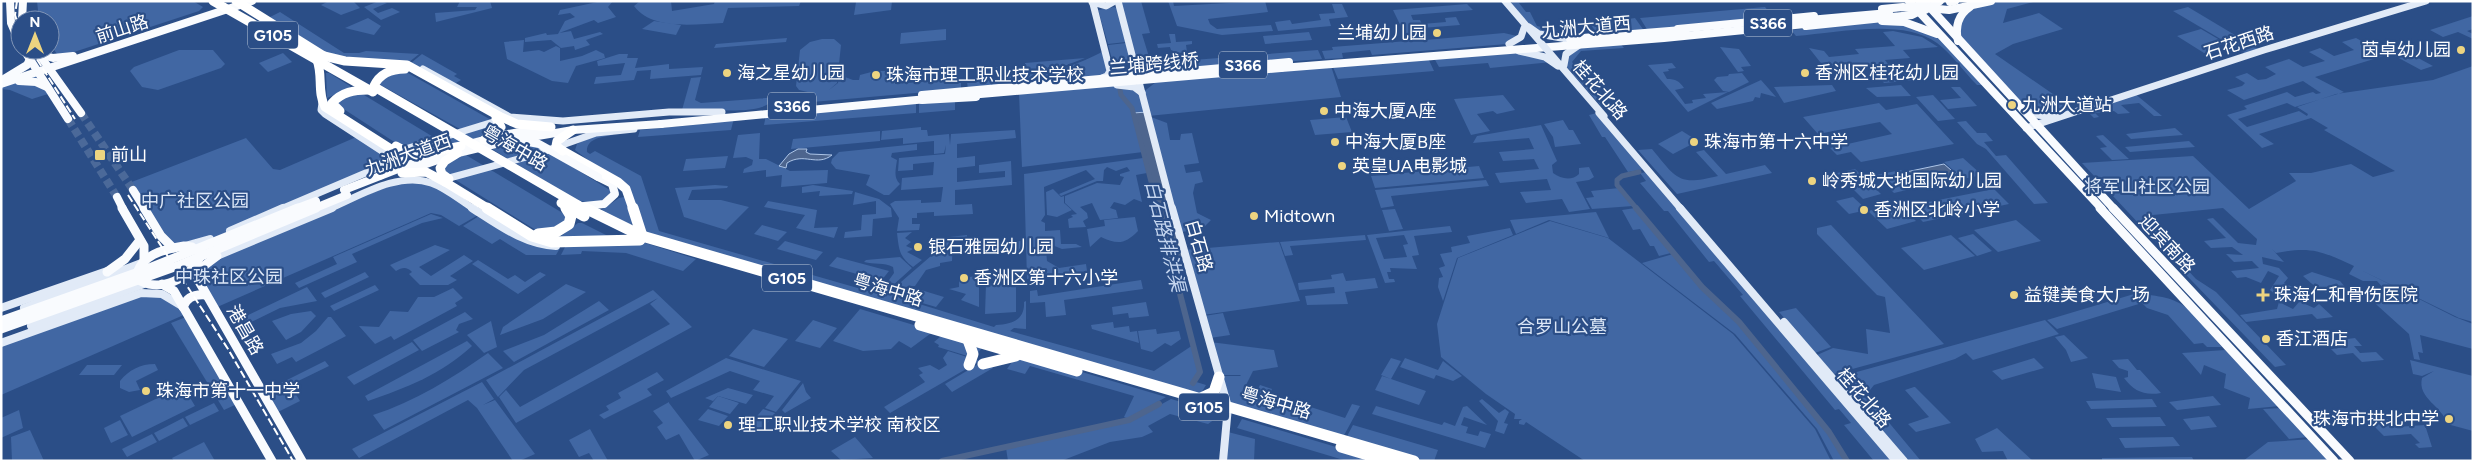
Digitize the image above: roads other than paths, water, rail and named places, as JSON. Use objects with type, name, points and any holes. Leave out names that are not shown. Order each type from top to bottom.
[{"type":"highway","name":"G105","points":[[213,1],[321,58],[374,89]]},
{"type":"highway","name":"G105","points":[[238,2],[321,58]]},
{"type":"highway","points":[[381,175],[399,159],[399,154],[325,107],[322,103],[321,58],[407,65],[497,117],[501,127],[484,140]]},
{"type":"highway","points":[[459,150],[415,154],[392,150],[332,106],[332,103],[342,94],[353,90],[374,89],[379,78],[387,72],[405,68],[497,117],[517,124],[551,127]]},
{"type":"highway","name":"粤海中路","points":[[374,89],[561,203],[623,235],[641,238],[1199,399],[1227,410],[1388,461]]},
{"type":"highway","name":"粤海中路","points":[[374,89],[578,205],[641,238],[1020,356],[1414,461]]},
{"type":"highway","points":[[459,150],[445,161],[440,168],[442,174],[448,181],[532,236],[552,242],[612,242],[641,238],[626,189],[567,149],[556,146],[557,141],[573,130]]},
{"type":"highway","points":[[402,172],[426,172],[448,181],[537,234],[556,232],[569,224],[571,220],[570,212],[561,203]]},
{"type":"highway","points":[[968,340],[973,354],[969,365]]},
{"type":"highway","points":[[983,364],[1020,356]]},
{"type":"highway","points":[[1199,399],[1209,397],[1214,392],[1220,377]]},
{"type":"main road","points":[[10,1],[10,15]]},
{"type":"main road","name":"前山路","points":[[1,84],[227,8],[238,2],[252,1]]},
{"type":"main road","points":[[1091,2],[1106,6],[1117,1],[1134,62],[1139,68],[1152,73]]},
{"type":"main road","points":[[1504,1],[1530,34],[1534,34],[1532,30]]},
{"type":"main road","points":[[1504,1],[1532,30],[1567,39]]},
{"type":"main road","points":[[1504,1],[1611,123]]},
{"type":"main road","points":[[1879,21],[1887,13],[1893,1]]},
{"type":"main road","points":[[1910,1],[1923,8],[1944,39],[2031,126],[2334,461]]},
{"type":"main road","points":[[1887,13],[1911,17],[1923,8],[1940,1]]},
{"type":"main road","points":[[1648,32],[1887,13],[1904,8],[1946,11],[1952,4],[1973,4],[1991,1]]},
{"type":"main road","name":"石花西路","points":[[2031,126],[2264,50],[2426,1]]},
{"type":"main road","points":[[1091,2],[1110,65],[1110,73],[1099,81]]},
{"type":"main road","points":[[1958,41],[1956,28],[1959,19],[1964,10],[1973,4]]},
{"type":"main road","points":[[1664,38],[1912,15],[1923,8]]},
{"type":"main road","name":"迎宾南路","points":[[1923,8],[1958,41],[2020,108],[2031,126],[2045,135],[2350,461]]},
{"type":"main road","name":"九洲大道西","points":[[1510,47],[1567,39],[1887,13]]},
{"type":"main road","name":"九洲大道西","points":[[1281,66],[1510,47],[1664,38],[1887,13]]},
{"type":"main road","points":[[1664,38],[1879,21],[1908,24],[1944,39]]},
{"type":"main road","points":[[1510,47],[1521,37],[1524,28]]},
{"type":"main road","points":[[1564,65],[1566,54],[1580,44]]},
{"type":"main road","points":[[1510,47],[1553,60]]},
{"type":"main road","points":[[1955,50],[1965,49]]},
{"type":"main road","points":[[60,58],[79,57]]},
{"type":"main road","points":[[58,81],[63,70],[79,57]]},
{"type":"main road","name":"桂花北路","points":[[1896,461],[1611,123],[1564,65],[1556,57],[1552,58],[1611,123],[1904,461]]},
{"type":"main road","points":[[1,80],[27,65],[29,60]]},
{"type":"main road","points":[[31,60],[68,119]]},
{"type":"main road","points":[[43,60],[81,113]]},
{"type":"main road","points":[[1110,65],[1115,71],[1126,73],[1132,70],[1134,62]]},
{"type":"main road","name":"白石路","points":[[1134,62],[1132,81],[1220,377],[1227,410],[1223,461]]},
{"type":"main road","points":[[395,63],[409,64],[422,69],[510,117],[539,121],[699,110],[721,115]]},
{"type":"main road","name":"S366","points":[[922,98],[1099,81],[1132,81],[1325,63]]},
{"type":"main road","points":[[1110,65],[1132,81]]},
{"type":"main road","name":"兰埔跨线桥","points":[[969,93],[1281,66]]},
{"type":"main road","name":"前山路","points":[[1,80],[38,71]]},
{"type":"main road","name":"S366","points":[[1132,81],[1152,73],[1161,78]]},
{"type":"main road","points":[[1,84],[31,81],[48,88]]},
{"type":"main road","name":"九洲大道西","points":[[1,321],[147,270],[381,175],[459,150],[573,130],[969,93]]},
{"type":"main road","points":[[2020,108],[2039,115],[2061,116]]},
{"type":"main road","points":[[1,337],[144,284],[162,284],[181,278],[197,266],[217,256],[390,184],[407,180],[431,183],[567,149],[579,140],[605,132],[693,124],[721,115]]},
{"type":"main road","points":[[2045,135],[2048,125],[2061,116]]},
{"type":"main road","points":[[1,316],[144,262],[152,256],[173,248],[211,239],[375,169],[383,165],[392,150],[510,117]]},
{"type":"main road","points":[[562,120],[577,133],[588,136]]},
{"type":"main road","name":"九洲大道西","points":[[1,329],[180,265],[402,172],[484,140],[551,127],[662,121]]},
{"type":"main road","points":[[508,141],[539,144],[598,176],[615,188],[612,198],[598,206],[578,205]]},
{"type":"main road","points":[[431,183],[522,239],[540,246],[612,242]]},
{"type":"main road","points":[[133,190],[161,236],[173,248]]},
{"type":"main road","points":[[117,197],[145,253],[144,262],[136,273],[139,282],[144,284]]},
{"type":"main road","points":[[107,272],[125,259],[140,240]]},
{"type":"main road","points":[[184,246],[192,247],[201,254],[196,278]]},
{"type":"main road","points":[[196,278],[201,269],[217,256]]},
{"type":"main road","points":[[1,308],[107,272],[144,262]]},
{"type":"main road","name":"港昌路","points":[[196,278],[302,461]]},
{"type":"main road","points":[[162,284],[174,291],[272,461]]},
{"type":"main road","points":[[1,343],[141,293],[162,294],[183,307]]},
{"type":"main road","points":[[183,307],[185,301],[190,297],[206,295]]},
{"type":"waterway","name":"白石路排洪渠","points":[[1120,90],[1121,95],[1132,108],[1158,209]]},
{"type":"waterway","points":[[1637,209],[1617,185],[1617,180],[1622,176],[1639,172]]},
{"type":"waterway","name":"白石路排洪渠","points":[[1158,208],[1200,372],[1193,383]]},
{"type":"waterway","points":[[1636,208],[1702,287],[1739,322],[1829,432],[1847,461]]},
{"type":"waterway","name":"白石路排洪渠","points":[[942,461],[1129,420],[1159,404]]},
{"type":"tunnel","points":[[1889,13],[1913,9]]},
{"type":"tunnel","points":[[81,113],[133,190]]},
{"type":"tunnel","points":[[68,119],[117,197]]},
{"type":"railway","points":[[16,10],[17,1]]},
{"type":"railway","points":[[37,60],[75,119]]},
{"type":"railway","points":[[128,195],[228,349],[293,461]]},
{"type":"place","name":"兰埔幼儿园","points":[[1437,33]]},
{"type":"place","name":"茵卓幼儿园","points":[[2461,50]]},
{"type":"place","name":"海之星幼儿园","points":[[727,73]]},
{"type":"place","name":"香洲区桂花幼儿园","points":[[1805,73]]},
{"type":"place","name":"珠海市理工职业技术学校","points":[[876,75]]},
{"type":"place","name":"九洲大道站","points":[[2012,105]]},
{"type":"place","name":"中海大厦A座","points":[[1324,111]]},
{"type":"place","name":"中海大厦B座","points":[[1335,142]]},
{"type":"place","name":"珠海市第十六中学","points":[[1694,142]]},
{"type":"place","name":"前山","points":[[100,155]]},
{"type":"place","name":"英皇UA电影城","points":[[1342,166]]},
{"type":"place","name":"岭秀城大地国际幼儿园","points":[[1812,181]]},
{"type":"place","name":"香洲区北岭小学","points":[[1864,210]]},
{"type":"place","name":"Midtown","points":[[1254,216]]},
{"type":"place","name":"银石雅园幼儿园","points":[[918,247]]},
{"type":"place","name":"香洲区第十六小学","points":[[964,278]]},
{"type":"place","name":"益键美食大广场","points":[[2014,295]]},
{"type":"place","name":"珠海仁和骨伤医院","points":[[2263,295]]},
{"type":"place","name":"香江酒店","points":[[2266,339]]},
{"type":"place","name":"珠海市第十一中学","points":[[146,391]]},
{"type":"place","name":"珠海市拱北中学","points":[[2449,419]]},
{"type":"place","name":"理工职业技术学校 南校区","points":[[728,425]]},
{"type":"park label","name":"将军山社区公园","points":[[2147,187]]},
{"type":"park label","name":"中广社区公园","points":[[195,201]]},
{"type":"park label","name":"中珠社区公园","points":[[229,277]]},
{"type":"park label","name":"合罗山公墓","points":[[1562,327]]}]
